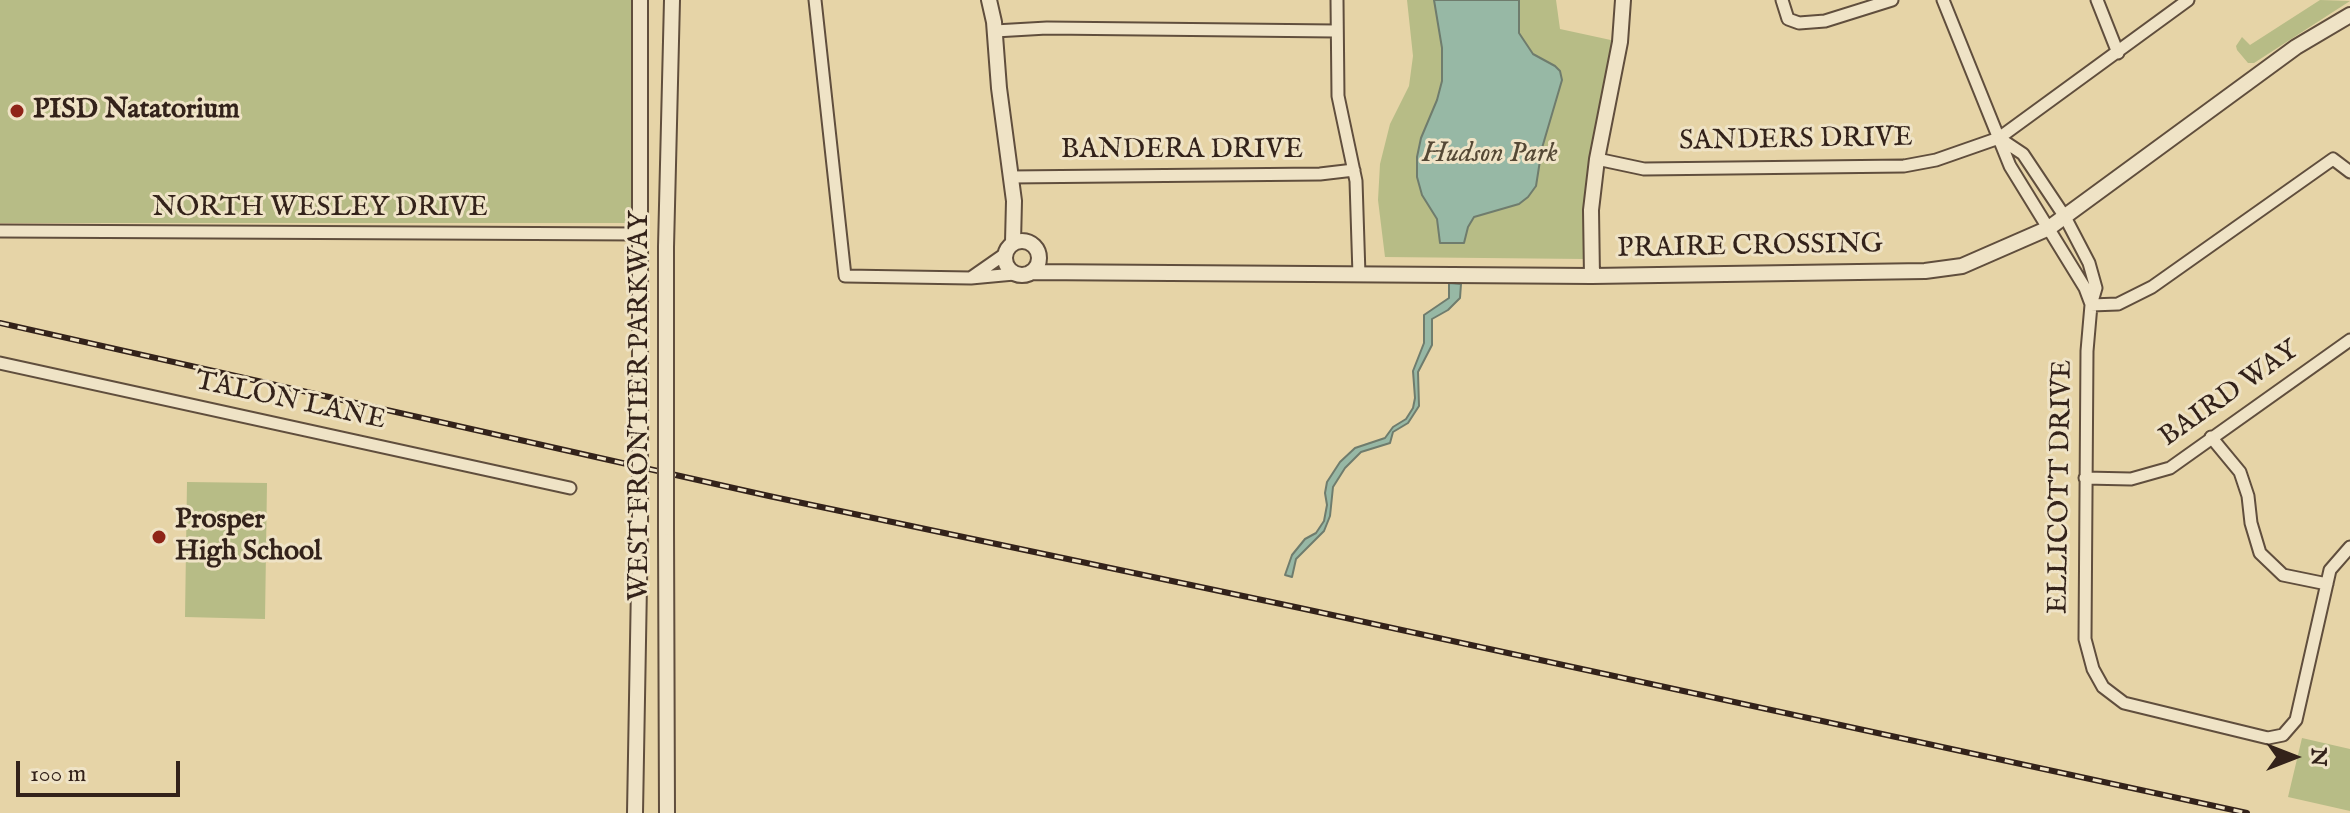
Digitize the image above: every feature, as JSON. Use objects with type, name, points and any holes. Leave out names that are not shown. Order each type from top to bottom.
[{"type":"street","name":"WEST FRONTIER PARKWAY","points":[[635,813],[640,527],[640,0]]},
{"type":"street","name":"WEST FRONTIER PARKWAY","points":[[667,813],[666,247],[672,0]]},
{"type":"street","points":[[815,0],[845,276],[971,278],[1026,275],[1039,258],[1014,201],[989,0]]},
{"type":"street","points":[[1337,0],[1338,96],[1357,193],[1359,275]]},
{"type":"street","points":[[1592,276],[1591,210],[1597,159],[1620,42],[1623,0]]},
{"type":"street","points":[[1782,0],[1788,19],[1799,23],[1825,21],[1892,0]]},
{"type":"street","name":"ELLICOTT DRIVE","points":[[1943,0],[2010,166],[2085,288],[2091,305]]},
{"type":"street","points":[[2097,0],[2118,53]]},
{"type":"street","name":"SANDERS DRIVE","points":[[1597,159],[1644,169],[1904,166],[1971,150],[1999,138],[2188,0]]},
{"type":"street","name":"PRAIRE CROSSING","points":[[1031,272],[1592,276],[1925,271],[1962,266],[2049,228],[2296,47],[2350,15]]},
{"type":"street","points":[[995,31],[1047,28],[1335,31]]},
{"type":"street","name":"ELLICOTT DRIVE","points":[[1999,138],[2023,154],[2065,217],[2089,263],[2096,288],[2091,305],[2087,351],[2085,639],[2093,669],[2103,687],[2124,703],[2268,738],[2283,735],[2296,720],[2327,584]]},
{"type":"street","points":[[2091,305],[2118,304],[2152,287],[2333,159],[2350,172]]},
{"type":"street","name":"BANDERA DRIVE","points":[[1010,177],[1320,174],[1354,170]]},
{"type":"street","points":[[1014,201],[1006,266],[1014,274]]},
{"type":"street","name":"NORTH WESLEY DRIVE","points":[[0,231],[640,240]]},
{"type":"street","points":[[971,278],[1009,248],[1030,242]]},
{"type":"street","name":"PRAIRE CROSSING","points":[[1039,258],[1074,272]]},
{"type":"street","name":"BAIRD WAY","points":[[2085,478],[2131,479],[2170,468],[2350,340]]},
{"type":"street","name":"TALON LANE","points":[[0,363],[570,488]]},
{"type":"street","points":[[2211,437],[2240,472],[2260,553],[2283,575],[2327,584],[2330,570],[2350,547]]},
{"type":"green space","points":[[0,0],[639,0],[638,223],[0,223]]},
{"type":"green space","name":"Hudson Park","points":[[1407,0],[1556,0],[1560,29],[1620,42],[1587,189],[1584,259],[1385,257],[1378,200],[1380,164],[1390,124],[1409,86],[1413,56]]},
{"type":"green space","points":[[2320,0],[2350,1],[2254,63],[2248,63],[2237,50],[2242,37],[2250,45]]},
{"type":"green space","points":[[187,482],[267,483],[265,619],[185,617]]},
{"type":"green space","points":[[2302,738],[2350,749],[2350,811],[2288,797]]},
{"type":"shaded area","points":[[1434,0],[1519,0],[1519,33],[1533,54],[1560,71],[1562,80],[1542,148],[1536,186],[1519,204],[1474,217],[1464,243],[1440,243],[1437,219],[1422,195],[1417,177],[1421,138],[1442,81],[1442,48]]},
{"type":"shaded area","points":[[1449,283],[1461,284],[1460,298],[1432,319],[1432,345],[1418,372],[1419,406],[1408,423],[1393,432],[1390,443],[1361,452],[1345,468],[1333,487],[1330,516],[1324,531],[1296,559],[1292,577],[1285,575],[1292,555],[1324,521],[1327,482],[1340,462],[1355,448],[1385,438],[1413,408],[1413,371],[1424,343],[1424,315],[1449,298]]},
{"type":"railway","points":[[0,323],[769,496],[2247,813]]},
{"type":"place","name":"PISD Natatorium","points":[[17,111]]},
{"type":"place","name":"Prosper High School","points":[[159,537]]}]
